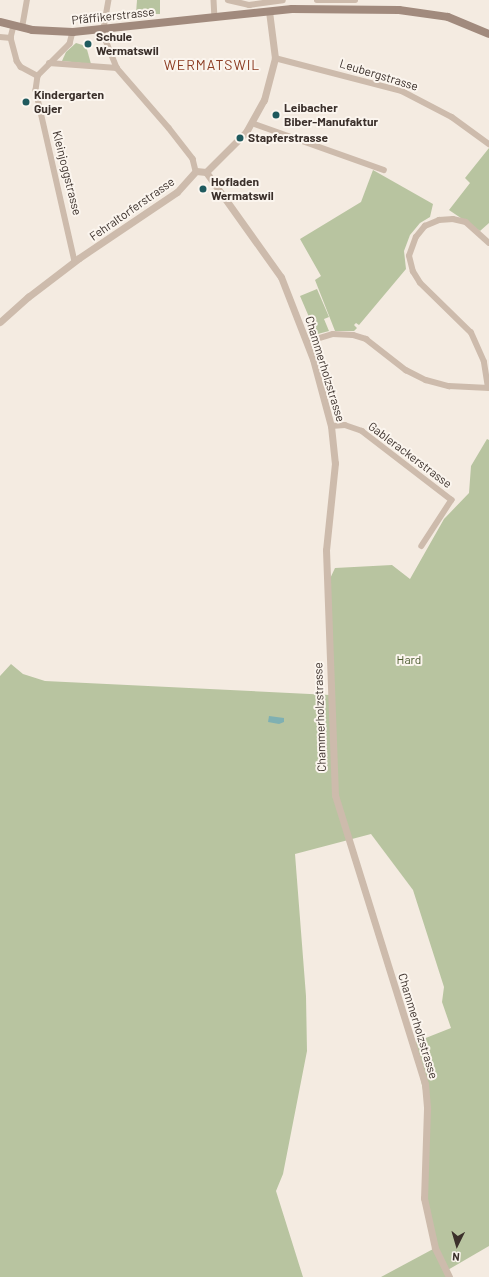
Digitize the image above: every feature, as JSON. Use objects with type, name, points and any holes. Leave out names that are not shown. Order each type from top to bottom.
[{"type":"main road","name":"Pfäffikerstrasse","points":[[0,22],[22,28],[73,32],[292,9],[399,10],[430,13],[465,23],[489,34]]},
{"type":"street","points":[[22,28],[27,0]]},
{"type":"street","points":[[109,0],[103,29],[117,68],[169,128],[192,159],[196,171],[206,172],[236,143],[252,123],[264,100],[275,58],[269,11]]},
{"type":"street","points":[[214,0],[215,17]]},
{"type":"street","points":[[228,0],[249,5],[283,0]]},
{"type":"street","points":[[317,0],[355,0]]},
{"type":"street","points":[[14,26],[11,38],[19,64],[38,76],[72,40],[73,32]]},
{"type":"street","points":[[0,37],[11,38]]},
{"type":"street","points":[[60,54],[60,66]]},
{"type":"street","name":"Leubergstrasse","points":[[275,58],[402,91],[439,109],[489,144]]},
{"type":"street","points":[[49,63],[60,66],[117,68]]},
{"type":"street","name":"Kleinjoggstrasse","points":[[38,76],[38,100],[70,230],[75,262]]},
{"type":"street","points":[[252,123],[384,170]]},
{"type":"street","name":"Fehraltorferstrasse","points":[[0,322],[21,302],[75,262],[177,192],[196,171]]},
{"type":"street","name":"Chammerholzstrasse","points":[[206,172],[281,277],[307,342],[331,426],[335,463],[326,550],[335,795],[424,1079],[428,1109],[424,1198],[435,1248],[449,1277]]},
{"type":"street","points":[[307,342],[333,334],[353,335],[371,343],[406,370],[426,380],[452,386],[489,388],[484,362],[471,334],[415,277],[409,256],[416,236],[425,226],[439,220],[460,220],[489,243]]},
{"type":"street","name":"Gablerackerstrasse","points":[[331,426],[347,426],[362,431],[452,500],[422,546]]},
{"type":"green space","points":[[137,0],[160,0],[160,14],[136,14]]},
{"type":"green space","points":[[76,43],[86,46],[91,64],[62,61],[66,52]]},
{"type":"green space","points":[[489,148],[489,223],[480,231],[449,210],[470,183],[465,178]]},
{"type":"green space","points":[[373,170],[433,204],[430,217],[420,223],[410,235],[404,251],[406,269],[359,325],[356,323],[354,325],[357,328],[354,331],[335,331],[315,280],[321,276],[300,239],[361,202]]},
{"type":"green space","points":[[317,289],[329,317],[324,319],[329,331],[314,335],[310,333],[307,326],[312,324],[300,296]]},
{"type":"green space","name":"Hard","points":[[487,439],[489,440],[489,1246],[446,1271],[449,1277],[381,1277],[435,1248],[427,1215],[427,1109],[413,1043],[451,1028],[442,1002],[444,987],[413,890],[371,834],[295,854],[306,996],[307,1051],[283,1174],[276,1191],[303,1277],[0,1277],[0,676],[11,664],[23,674],[45,681],[330,695],[327,585],[335,568],[392,565],[410,579],[444,519],[469,493],[471,466]]},
{"type":"water","points":[[269,716],[284,718],[284,722],[279,724],[268,722]]},
{"type":"place","name":"Schule Wermatswil","points":[[88,44]]},
{"type":"place","name":"Kindergarten Gujer","points":[[26,102]]},
{"type":"place","name":"Leibacher Biber-Manufaktur","points":[[276,115]]},
{"type":"place","name":"Stapferstrasse","points":[[240,138]]},
{"type":"place","name":"Hofladen Wermatswil","points":[[203,189]]},
{"type":"district","name":"WERMATSWIL","points":[[212,65]]}]
